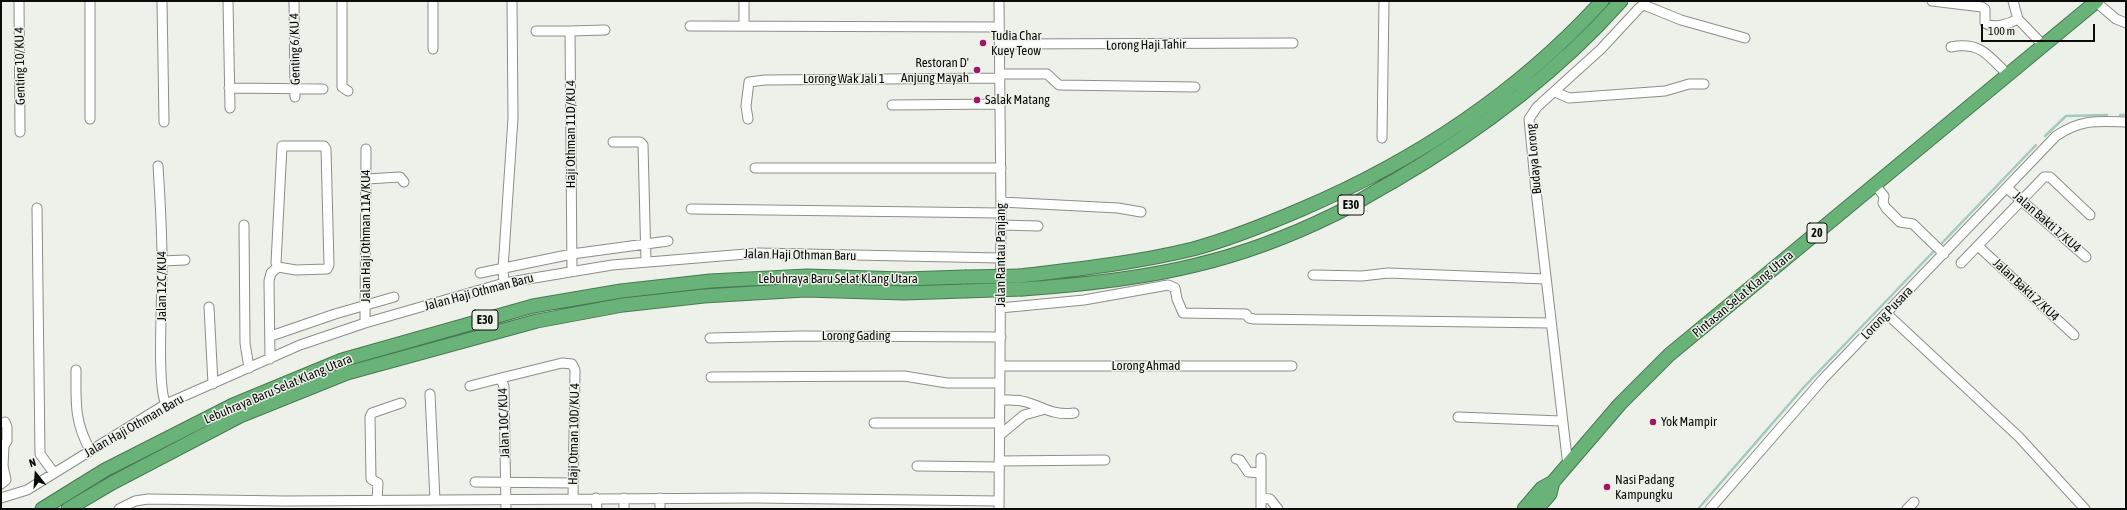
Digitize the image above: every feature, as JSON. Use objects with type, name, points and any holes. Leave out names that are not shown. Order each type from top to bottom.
[{"type":"highway","name":"Lebuhraya Baru Selat Klang Utara","points":[[42,509],[104,470],[233,405],[342,360],[533,306],[621,291],[710,281],[807,276],[904,279],[1020,276],[1128,263],[1194,248],[1261,226],[1326,199],[1398,163],[1470,118],[1536,66],[1569,36],[1602,1]]},
{"type":"highway","name":"Lebuhraya Baru Selat Klang Utara","points":[[68,509],[112,483],[240,416],[347,373],[537,320],[623,305],[704,296],[805,290],[904,293],[1023,289],[1132,277],[1196,265],[1264,244],[1332,216],[1442,152],[1480,127],[1548,73],[1621,1]]},
{"type":"highway","name":"Pintasan Selat Klang Utara","points":[[1524,509],[1542,488],[1553,482],[1620,404],[1669,355],[2096,2]]},
{"type":"highway","name":"Pintasan Selat Klang Utara","points":[[1536,509],[1550,494],[1553,482]]},
{"type":"street","name":"Genting 10/KU 4","points":[[19,1],[20,132]]},
{"type":"street","points":[[90,1],[90,119]]},
{"type":"street","points":[[162,1],[164,122]]},
{"type":"street","points":[[228,1],[230,108]]},
{"type":"street","name":"Genting 6/KU 4","points":[[294,1],[295,93]]},
{"type":"street","points":[[342,1],[342,87],[348,91]]},
{"type":"street","points":[[433,1],[433,49]]},
{"type":"street","points":[[504,283],[503,269],[513,118],[512,1]]},
{"type":"street","points":[[744,1],[744,26]]},
{"type":"street","name":"Jalan Rantau Panjang","points":[[999,1],[1002,213],[1000,258],[1001,337],[999,505]]},
{"type":"street","points":[[1382,138],[1384,1]]},
{"type":"street","points":[[1932,1],[1982,6],[1985,10],[1985,23],[1988,25],[2006,24],[2018,19]]},
{"type":"street","points":[[2013,1],[2018,19],[2043,45]]},
{"type":"street","points":[[2096,2],[2116,19],[2126,23]]},
{"type":"street","name":"Budaya Lorong","points":[[1568,466],[1561,421],[1530,119],[1537,107],[1601,49],[1640,7],[1644,6],[1681,20],[1745,38]]},
{"type":"street","points":[[690,26],[999,27]]},
{"type":"street","points":[[536,31],[605,30]]},
{"type":"street","name":"Haji Othman 11D/KU 4","points":[[570,31],[572,271]]},
{"type":"street","name":"Lorong Haji Tahir","points":[[1000,44],[1293,43]]},
{"type":"street","points":[[1950,47],[1973,46],[1983,50],[2008,75]]},
{"type":"street","points":[[1000,76],[1047,74],[1059,85],[1195,87]]},
{"type":"street","name":"Lorong Wak Jali 1","points":[[748,119],[746,106],[749,82],[765,80],[1000,76]]},
{"type":"street","points":[[1554,92],[1569,98],[1665,91],[1689,84],[1704,84]]},
{"type":"street","points":[[229,88],[295,93],[323,89]]},
{"type":"street","points":[[892,105],[1000,104]]},
{"type":"street","name":"Lorong Pusara","points":[[1710,509],[1802,403],[2056,136],[2073,125],[2081,122],[2126,122]]},
{"type":"street","points":[[613,142],[640,142],[643,145],[644,244],[646,262]]},
{"type":"street","points":[[270,359],[270,273],[278,267],[296,270],[327,268],[329,265],[326,148],[324,146],[280,147],[280,217],[276,263],[278,267]]},
{"type":"street","name":"Jalan Haji Othman 11A/KU4","points":[[365,323],[366,149]]},
{"type":"street","name":"Jalan 12C/KU4","points":[[158,166],[162,261],[162,370],[163,399],[166,404]]},
{"type":"street","points":[[755,168],[1001,168]]},
{"type":"street","points":[[1961,263],[2044,177],[2047,176],[2090,215]]},
{"type":"street","points":[[366,179],[400,177],[404,182]]},
{"type":"street","points":[[1875,185],[1884,196],[1883,203],[1886,208],[1900,222],[1913,224],[1944,254]]},
{"type":"street","name":"Jalan Bakti 1/KU4","points":[[2007,188],[2086,257]]},
{"type":"street","points":[[1001,202],[1118,208],[1141,212]]},
{"type":"street","points":[[37,208],[40,454],[54,473]]},
{"type":"street","points":[[691,209],[1002,213]]},
{"type":"street","points":[[244,225],[245,343],[249,368]]},
{"type":"street","points":[[1001,226],[1038,226]]},
{"type":"street","points":[[480,273],[572,254],[668,241]]},
{"type":"street","name":"Jalan Bakti 2/KU4","points":[[1978,246],[2074,335]]},
{"type":"street","name":"Jalan Haji Othman Baru","points":[[1,498],[27,490],[166,404],[300,345],[365,323],[504,283],[572,271],[646,262],[758,253],[1000,258]]},
{"type":"street","points":[[162,261],[185,260]]},
{"type":"street","points":[[1313,275],[1362,276],[1388,273],[1546,279]]},
{"type":"street","points":[[1000,308],[1084,300],[1168,285],[1175,288],[1176,298],[1183,313],[1239,313],[1246,314],[1249,318],[1254,319],[1551,323]]},
{"type":"street","points":[[271,336],[394,296]]},
{"type":"street","points":[[209,307],[213,384]]},
{"type":"street","points":[[1886,313],[2019,437],[2085,509]]},
{"type":"street","name":"Lorong Gading","points":[[710,338],[802,336],[1001,337]]},
{"type":"street","name":"Haji Otman 10D/KU 4","points":[[500,378],[562,363],[572,364],[575,370],[573,499]]},
{"type":"street","name":"Lorong Ahmad","points":[[1000,366],[1292,366]]},
{"type":"street","points":[[76,370],[76,405],[80,432],[90,450]]},
{"type":"street","points":[[711,377],[904,376],[947,383],[1000,383]]},
{"type":"street","name":"Jalan 10C/KU4","points":[[470,386],[500,378],[504,387],[506,504]]},
{"type":"street","points":[[430,394],[432,503]]},
{"type":"street","points":[[1000,400],[1023,401],[1042,410],[1066,414],[1074,413]]},
{"type":"street","points":[[371,503],[378,483],[371,479],[370,417],[372,413],[377,410],[401,403]]},
{"type":"street","points":[[1000,435],[1024,415],[1042,410]]},
{"type":"street","points":[[1458,418],[1561,421]]},
{"type":"street","points":[[1,484],[6,480],[3,466],[4,446],[7,441],[7,427],[5,422]]},
{"type":"street","points":[[874,423],[1000,423]]},
{"type":"street","points":[[1261,458],[1261,509]]},
{"type":"street","points":[[1236,459],[1240,460],[1248,472],[1261,473]]},
{"type":"street","points":[[917,466],[1105,460]]},
{"type":"street","points":[[475,482],[574,483]]},
{"type":"street","points":[[122,508],[134,501],[148,499],[199,505],[371,503],[506,504],[596,498],[660,498],[999,505]]},
{"type":"street","points":[[596,498],[596,509]]},
{"type":"street","points":[[624,498],[624,509]]},
{"type":"street","points":[[660,498],[660,509]]},
{"type":"street","points":[[1261,498],[1270,499],[1278,509]]},
{"type":"street","points":[[1907,509],[1914,502]]},
{"type":"waterway","points":[[2045,136],[2066,116],[2107,115]]},
{"type":"waterway","points":[[2120,115],[2126,115]]},
{"type":"waterway","points":[[1942,243],[2036,145]]},
{"type":"waterway","points":[[1698,509],[1804,387],[1933,252]]},
{"type":"place","name":"Tudia Char Kuey Teow","points":[[983,43]]},
{"type":"place","name":"Restoran D' Anjung Mayah","points":[[977,70]]},
{"type":"place","name":"Salak Matang","points":[[977,100]]},
{"type":"place","name":"Yok Mampir","points":[[1653,422]]},
{"type":"place","name":"Nasi Padang Kampungku","points":[[1607,487]]}]
